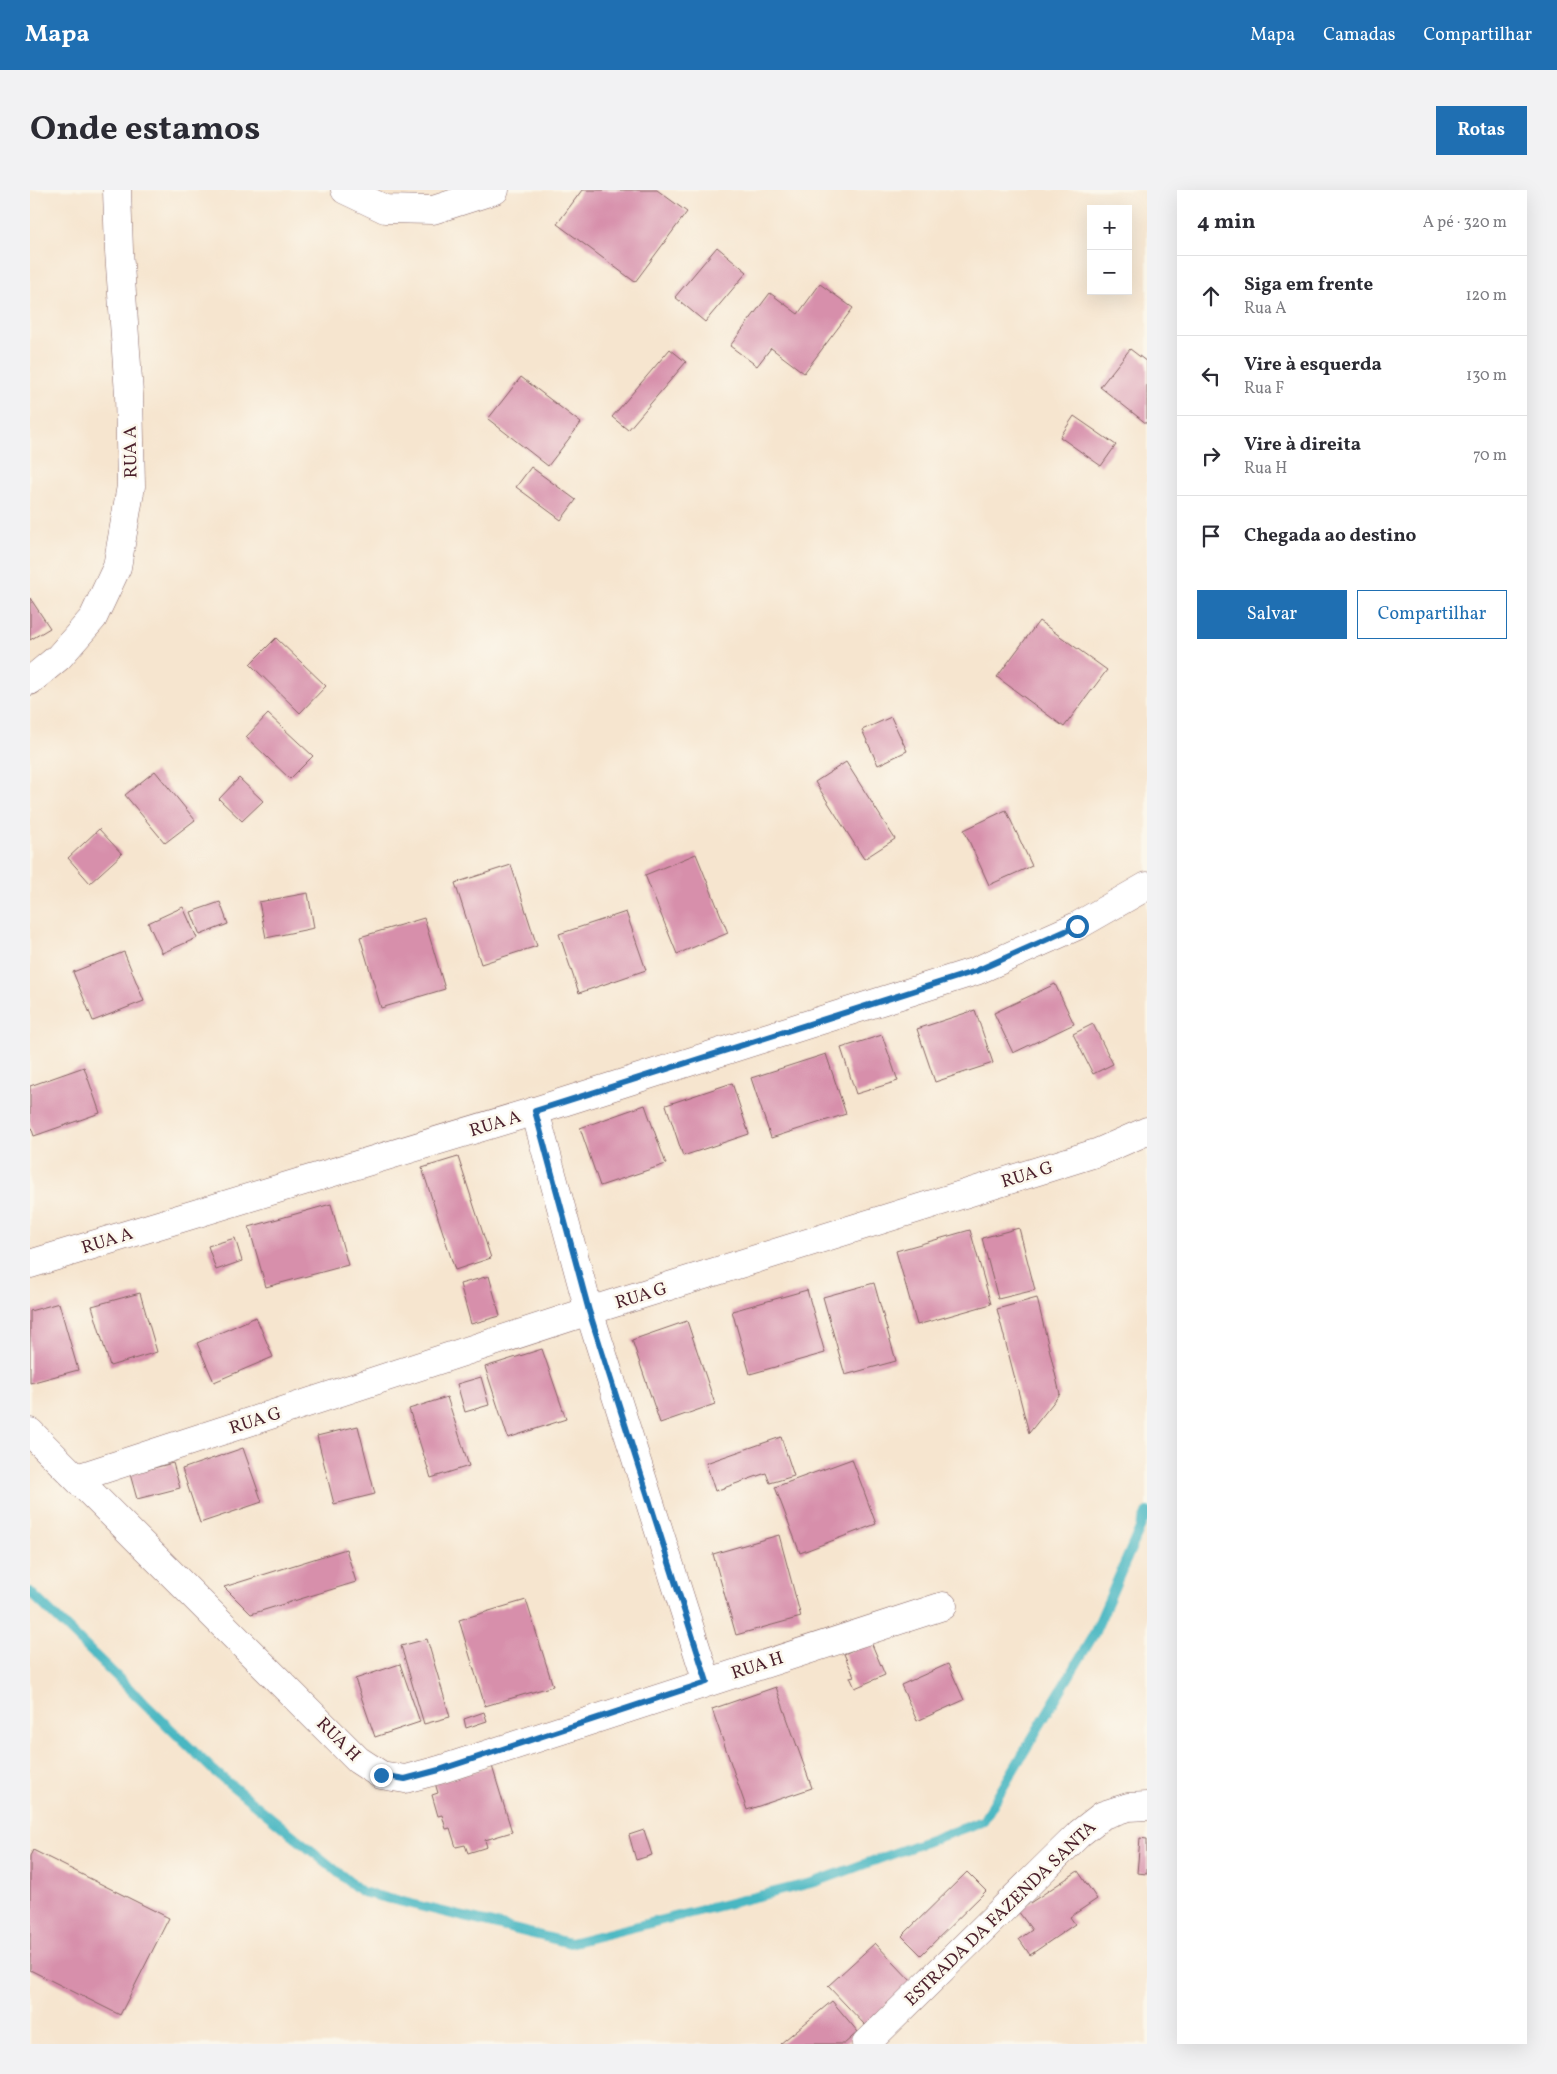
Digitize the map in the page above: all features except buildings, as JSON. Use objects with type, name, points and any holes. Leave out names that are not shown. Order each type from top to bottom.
[{"type":"street","name":"RUA A","points":[[30,681],[59,657],[93,618],[117,567],[131,486],[130,394],[119,251],[117,190]]},
{"type":"street","points":[[345,190],[385,209],[433,210],[496,190]]},
{"type":"street","name":"RUA A","points":[[30,1264],[535,1111],[976,971],[1077,926],[1147,886]]},
{"type":"street","points":[[535,1111],[589,1311],[707,1682]]},
{"type":"street","name":"RUA G","points":[[77,1478],[589,1311],[1098,1152],[1147,1131]]},
{"type":"street","name":"RUA H","points":[[30,1432],[358,1760],[381,1775],[405,1779],[439,1770],[943,1606]]},
{"type":"street","name":"ESTRADA DA FAZENDA SANTA","points":[[866,2044],[1080,1833],[1103,1815],[1128,1807],[1147,1806]]},
{"type":"waterway","points":[[30,1592],[214,1771],[362,1892],[570,1943],[815,1882],[983,1821],[1094,1634],[1147,1512]]},
{"type":"route","points":[[381,1775],[405,1779],[439,1770],[707,1682],[589,1311],[535,1111],[976,971],[1077,926]]}]
